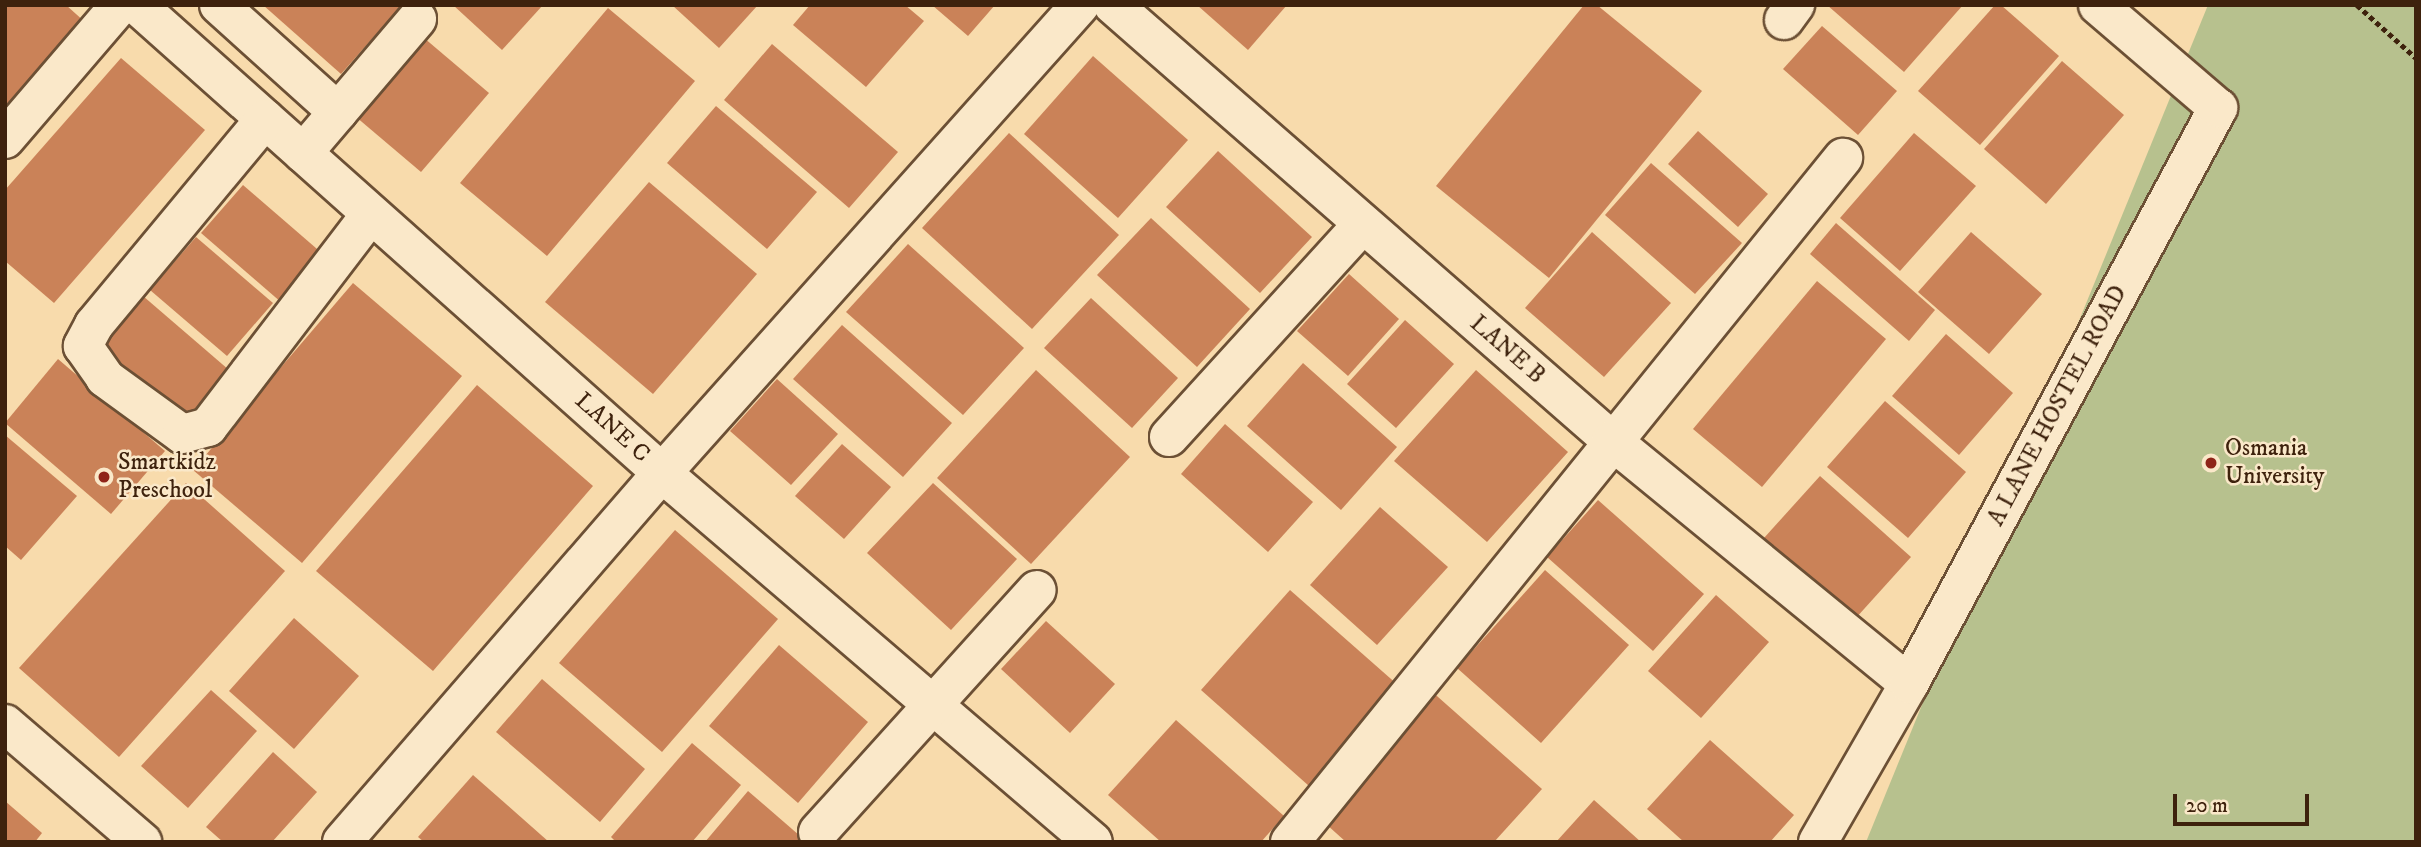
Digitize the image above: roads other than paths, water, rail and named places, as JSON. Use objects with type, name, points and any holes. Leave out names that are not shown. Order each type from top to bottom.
[{"type":"street","points":[[219,5],[338,112]]},
{"type":"street","points":[[342,842],[662,472],[1080,5]]},
{"type":"street","name":"LANE B","points":[[1113,5],[1611,440],[1909,684]]},
{"type":"street","name":"A LANE HOSTEL ROAD","points":[[1818,842],[1909,684],[2218,108],[2098,5]]},
{"type":"street","points":[[5,139],[141,8]]},
{"type":"street","name":"LANE C","points":[[141,8],[662,472],[933,709],[1093,842]]},
{"type":"street","points":[[303,153],[417,19]]},
{"type":"street","points":[[228,86],[264,45]]},
{"type":"street","points":[[265,119],[94,325],[83,346],[105,378],[182,434],[208,427],[371,214]]},
{"type":"street","points":[[1290,842],[1611,440],[1843,158]]},
{"type":"street","points":[[1170,437],[1363,224]]},
{"type":"street","points":[[818,832],[933,709],[1037,590]]},
{"type":"street","points":[[5,724],[142,842]]},
{"type":"place","name":"Osmania University","points":[[2211,463]]},
{"type":"place","name":"Smartkidz Preschool","points":[[104,477]]}]
